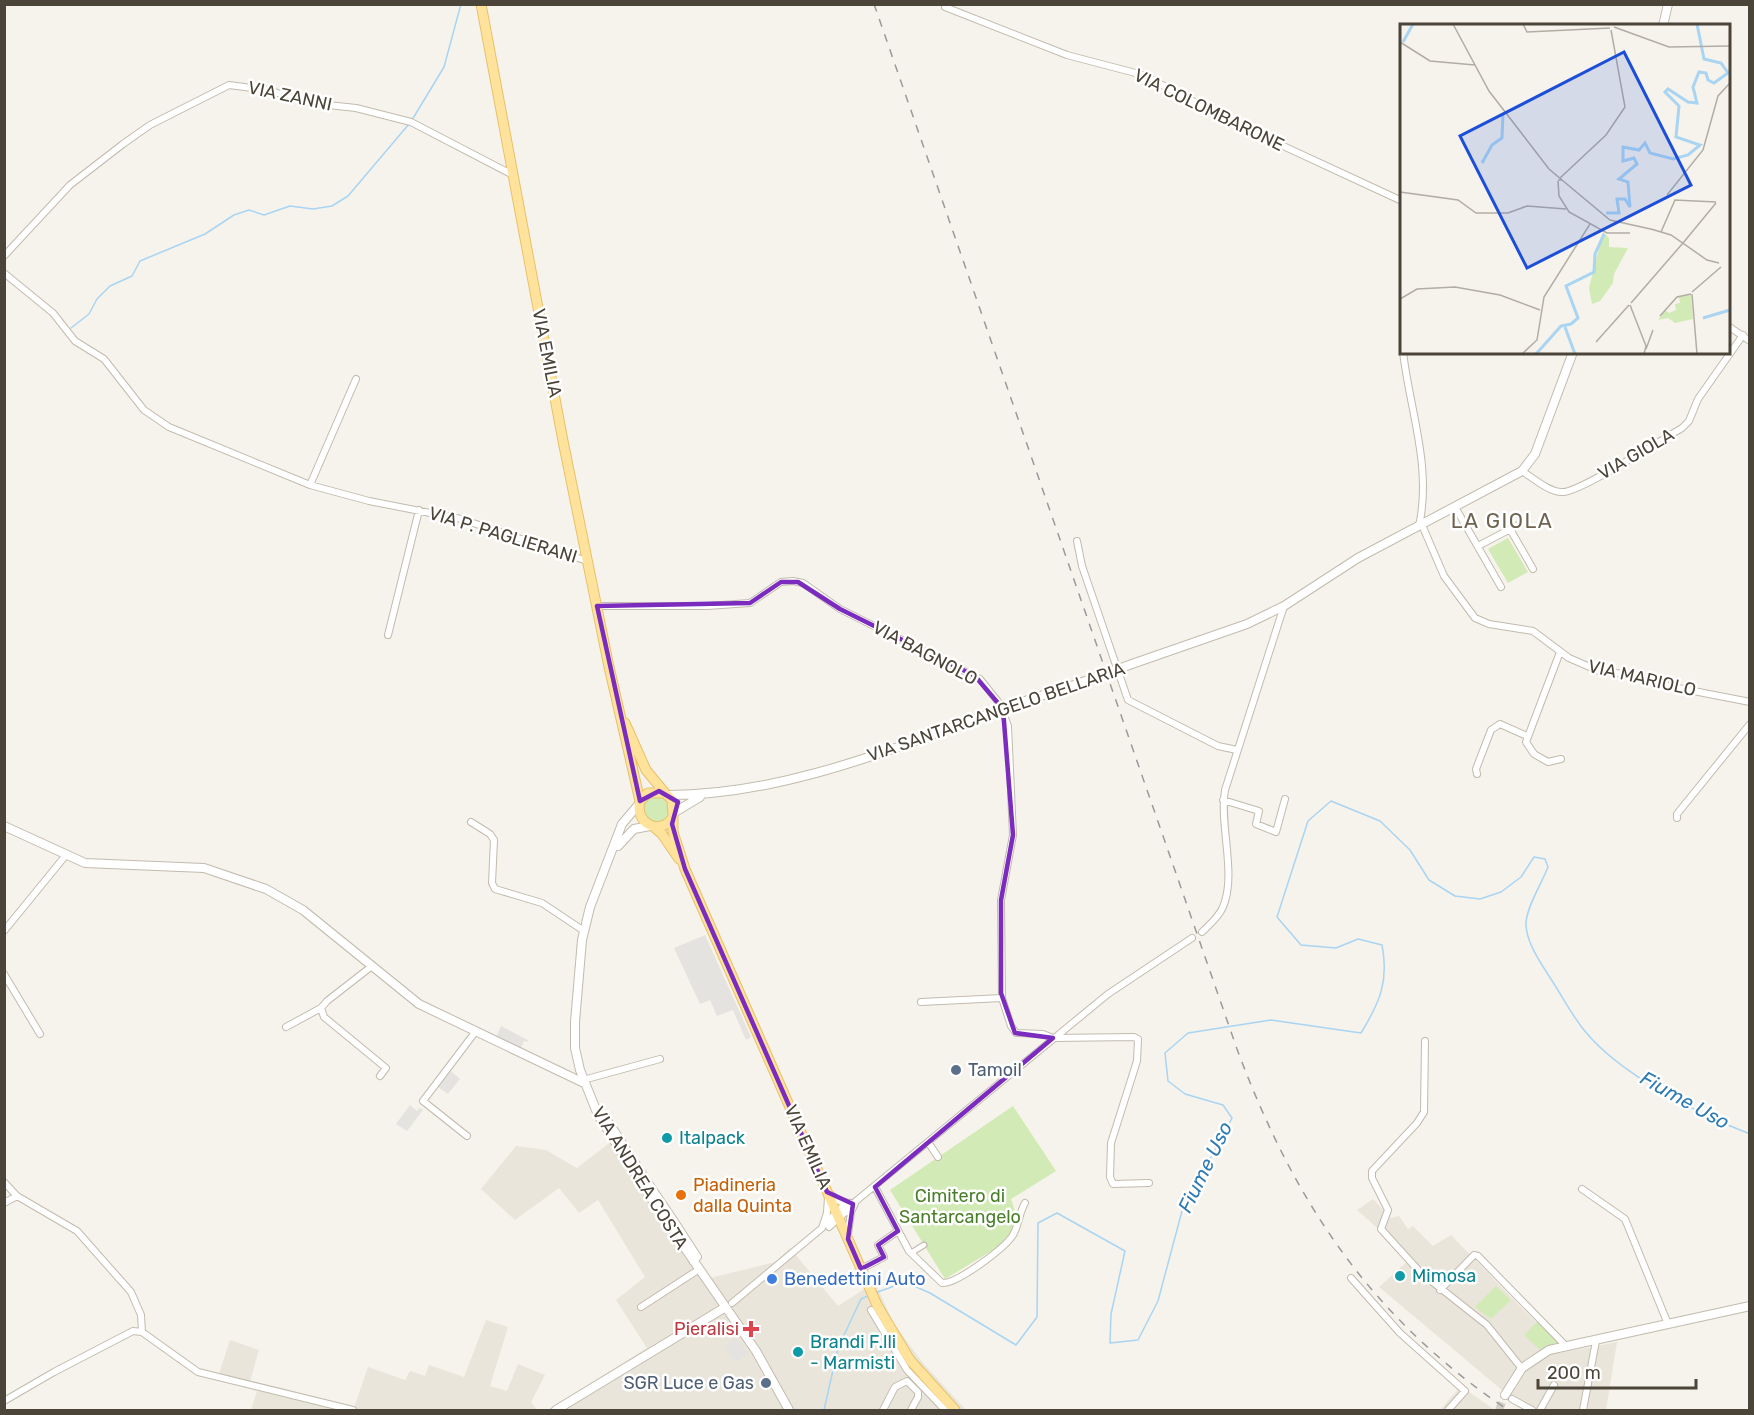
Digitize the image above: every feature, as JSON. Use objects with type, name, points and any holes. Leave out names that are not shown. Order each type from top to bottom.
[{"type":"main road","name":"VIA EMILIA","points":[[481,4],[587,561],[640,802],[639,814],[662,834],[685,869]]},
{"type":"main road","name":"VIA EMILIA","points":[[617,701],[646,770],[667,794],[674,814],[673,832],[685,869],[884,1318],[910,1360],[955,1410]]},
{"type":"main road","points":[[640,802],[654,791],[667,794]]},
{"type":"main road","points":[[652,827],[665,825],[674,814]]},
{"type":"street","points":[[1663,24],[1668,4]]},
{"type":"street","name":"VIA COLOMBARONE","points":[[945,7],[1067,55],[1143,75],[1238,125],[1400,201]]},
{"type":"street","name":"VIA ZANNI","points":[[4,256],[70,184],[150,125],[189,107],[218,88],[229,85],[247,86],[310,103],[356,108],[410,121],[514,175]]},
{"type":"street","name":"VIA P. PAGLIERANI","points":[[4,273],[53,313],[75,341],[104,359],[151,415],[170,427],[309,485],[369,501],[461,519],[587,561]]},
{"type":"street","points":[[1730,327],[1749,341]]},
{"type":"street","name":"VIA GIOLA","points":[[1730,353],[1743,335]]},
{"type":"street","points":[[1403,354],[1423,463],[1420,525]]},
{"type":"street","name":"VIA SANTARCANGELO BELLARIA","points":[[667,794],[701,796],[834,770],[1247,624],[1284,606],[1358,558],[1522,471],[1535,453],[1572,354]]},
{"type":"street","name":"VIA GIOLA","points":[[1522,471],[1555,491],[1564,492],[1604,473],[1682,428],[1689,421],[1698,399],[1730,354]]},
{"type":"street","points":[[309,485],[356,380]]},
{"type":"street","points":[[1455,507],[1501,586]]},
{"type":"street","name":"VIA P. PAGLIERANI","points":[[388,635],[419,510]]},
{"type":"street","points":[[1478,546],[1522,523]]},
{"type":"street","name":"VIA MARIOLO","points":[[1420,525],[1444,576],[1468,613],[1482,622],[1533,631],[1583,665],[1599,670],[1632,675],[1668,686],[1749,702]]},
{"type":"street","points":[[1510,529],[1533,569]]},
{"type":"street","points":[[1077,541],[1082,566],[1128,700],[1218,746],[1237,750]]},
{"type":"street","name":"VIA BAGNOLO","points":[[597,606],[707,606],[750,603],[782,582],[793,581],[803,583],[840,609],[980,679],[1000,704],[1008,726],[1012,835],[1001,900],[1002,998],[1011,1026],[1016,1033],[1043,1034],[1053,1038]]},
{"type":"street","points":[[1202,932],[1223,908],[1226,896],[1223,800],[1284,606]]},
{"type":"street","points":[[1560,651],[1527,736],[1527,747],[1548,762],[1561,759]]},
{"type":"street","points":[[1478,774],[1476,769],[1491,730],[1500,724],[1527,736]]},
{"type":"street","points":[[1677,818],[1677,814],[1749,724]]},
{"type":"street","name":"VIA SANTARCANGELO BELLARIA","points":[[674,814],[701,796]]},
{"type":"street","points":[[1223,800],[1259,811],[1256,824],[1276,832],[1286,799]]},
{"type":"street","name":"VIA ANDREA COSTA","points":[[640,802],[622,824],[614,852],[590,908],[584,932],[575,1022],[575,1048],[584,1081],[596,1111],[671,1222],[698,1270],[761,1359],[789,1410]]},
{"type":"street","points":[[471,822],[490,834],[494,840],[492,883],[495,889],[542,903],[584,932]]},
{"type":"street","points":[[4,826],[66,855],[94,864],[183,865],[237,877],[266,889],[303,910],[419,1004],[584,1081],[660,1059]]},
{"type":"street","name":"VIA ANDREA COSTA","points":[[614,852],[634,829],[652,827]]},
{"type":"street","points":[[4,931],[66,855]]},
{"type":"street","points":[[732,1303],[838,1216],[842,1207],[854,1203],[877,1189],[928,1142],[1107,994],[1192,938]]},
{"type":"street","points":[[286,1027],[321,1008],[372,966]]},
{"type":"street","points":[[4,974],[40,1034]]},
{"type":"street","points":[[921,1002],[1002,998]]},
{"type":"street","points":[[321,1008],[324,1017],[386,1068],[380,1076]]},
{"type":"street","points":[[467,1136],[423,1101],[476,1031]]},
{"type":"street","points":[[1053,1038],[1134,1037],[1139,1041],[1137,1061],[1111,1143],[1111,1183],[1149,1183]]},
{"type":"street","points":[[1425,1041],[1424,1112],[1417,1123],[1373,1167],[1371,1174],[1388,1210],[1381,1229],[1440,1290],[1487,1325],[1519,1365]]},
{"type":"street","points":[[928,1142],[938,1157]]},
{"type":"street","points":[[4,1182],[17,1196],[77,1231],[130,1293],[141,1315],[142,1332]]},
{"type":"street","points":[[877,1189],[910,1252],[942,1282],[953,1281],[1007,1242],[1013,1234],[1024,1203]]},
{"type":"street","points":[[1582,1189],[1625,1219],[1668,1324]]},
{"type":"street","points":[[827,1192],[841,1202],[854,1203]]},
{"type":"street","points":[[825,1227],[827,1192]]},
{"type":"street","points":[[4,1203],[17,1196]]},
{"type":"street","points":[[848,1239],[849,1218],[854,1203]]},
{"type":"street","points":[[825,1227],[839,1230],[848,1239]]},
{"type":"street","points":[[863,1272],[884,1257],[878,1245],[898,1231]]},
{"type":"street","points":[[910,1252],[924,1245]]},
{"type":"street","points":[[1440,1290],[1474,1256],[1478,1256],[1566,1346]]},
{"type":"street","points":[[641,1307],[698,1270]]},
{"type":"street","points":[[1351,1278],[1376,1309],[1407,1340],[1465,1391],[1451,1409]]},
{"type":"street","points":[[1532,1410],[1509,1397],[1525,1365],[1549,1350],[1749,1306]]},
{"type":"street","points":[[556,1410],[724,1308]]},
{"type":"street","points":[[871,1310],[907,1370],[945,1410]]},
{"type":"street","points":[[4,1401],[133,1331],[142,1332],[198,1372],[353,1410]]},
{"type":"street","points":[[1583,1410],[1596,1341]]},
{"type":"street","points":[[883,1410],[896,1387],[907,1381],[918,1392],[918,1397],[911,1410]]},
{"type":"street","points":[[1540,1410],[1554,1385]]},
{"type":"highlighted area","points":[[781,582],[798,582],[840,609],[975,676],[1003,709],[1013,835],[1001,900],[1001,993],[1015,1033],[1053,1038],[875,1187],[898,1231],[878,1245],[884,1257],[861,1269],[848,1239],[853,1204],[827,1192],[685,869],[672,824],[678,802],[659,791],[640,801],[597,606],[750,603]]},
{"type":"shaded area","points":[[705,935],[751,1037],[746,1040],[733,1010],[717,1016],[710,1000],[700,1004],[674,948]]},
{"type":"shaded area","points":[[501,1026],[528,1040],[527,1042],[524,1041],[521,1048],[496,1037]]},
{"type":"shaded area","points":[[451,1071],[460,1079],[448,1094],[438,1087]]},
{"type":"shaded area","points":[[410,1105],[417,1111],[420,1108],[423,1110],[407,1131],[396,1124]]},
{"type":"shaded area","points":[[612,1141],[702,1280],[775,1262],[790,1248],[838,1306],[875,1282],[894,1324],[923,1363],[966,1410],[547,1410],[647,1348],[616,1300],[645,1277],[598,1200],[579,1213],[559,1188],[515,1220],[481,1189],[516,1146],[546,1150],[577,1168]]},
{"type":"shaded area","points":[[1373,1199],[1391,1218],[1399,1216],[1408,1229],[1413,1226],[1433,1246],[1451,1235],[1554,1341],[1560,1353],[1617,1342],[1606,1410],[1536,1410],[1509,1396],[1379,1287],[1411,1258],[1357,1210]]},
{"type":"shaded area","points":[[486,1320],[508,1327],[490,1386],[507,1391],[518,1364],[545,1375],[531,1402],[537,1410],[251,1410],[257,1391],[217,1380],[230,1340],[259,1350],[250,1381],[354,1408],[368,1367],[405,1380],[410,1371],[425,1376],[429,1365],[464,1377]]},
{"type":"shaded area","points":[[736,1337],[749,1354],[735,1362],[724,1346]]},
{"type":"shaded area","points":[[1461,1386],[1466,1390],[1495,1410],[1440,1410]]},
{"type":"green space","points":[[1508,538],[1528,572],[1508,583],[1488,549]]},
{"type":"green space","points":[[656,796],[665,800],[669,809],[665,818],[656,822],[647,818],[643,809],[647,800]]},
{"type":"green space","name":"Cimitero di Santarcangelo","points":[[1013,1106],[1056,1171],[1011,1199],[1018,1220],[1008,1241],[945,1279],[890,1190]]},
{"type":"green space","points":[[1496,1286],[1511,1300],[1491,1319],[1475,1307]]},
{"type":"green space","points":[[1538,1321],[1559,1342],[1540,1350],[1524,1335]]},
{"type":"waterway","points":[[412,120],[444,67],[461,4]]},
{"type":"waterway","points":[[71,328],[89,314],[97,299],[110,286],[132,276],[140,261],[205,234],[234,215],[249,210],[264,215],[290,206],[313,209],[332,206],[348,196],[409,124]]},
{"type":"waterway","name":"Fiume Uso","points":[[875,1293],[905,1282],[930,1293],[1016,1345],[1037,1317],[1038,1223],[1057,1213],[1125,1251],[1111,1314],[1110,1343],[1138,1340],[1158,1301],[1182,1211],[1232,1118],[1223,1105],[1185,1094],[1168,1081],[1165,1053],[1188,1033],[1271,1020],[1361,1033],[1378,1001],[1384,970],[1382,945],[1358,939],[1336,948],[1301,945],[1277,917],[1308,821],[1331,801],[1380,821],[1410,850],[1429,880],[1455,896],[1480,899],[1501,892],[1521,877],[1534,857],[1545,859],[1548,867],[1529,908],[1526,929],[1538,958],[1579,1024],[1599,1046],[1638,1077],[1707,1116],[1750,1134]]},
{"type":"waterway","name":"Fiume Uso","points":[[824,1410],[838,1348],[861,1299],[868,1296]]},
{"type":"tunnel","points":[[1499,1410],[1505,1395]]},
{"type":"railway","points":[[874,4],[1237,1049],[1259,1105],[1284,1157],[1312,1206],[1342,1252],[1377,1296],[1416,1336],[1459,1374],[1508,1410]]},
{"type":"place","name":"Tamoil","points":[[956,1070]]},
{"type":"place","name":"Italpack","points":[[667,1138]]},
{"type":"place","name":"Piadineria dalla Quinta","points":[[681,1195]]},
{"type":"place","name":"Mimosa","points":[[1400,1276]]},
{"type":"place","name":"Benedettini Auto","points":[[772,1279]]},
{"type":"place","name":"Pieralisi","points":[[751,1329]]},
{"type":"place","name":"Brandi F.lli - Marmisti","points":[[798,1352]]},
{"type":"place","name":"SGR Luce e Gas","points":[[766,1383]]},
{"type":"district","name":"LA GIOLA","points":[[1502,520]]}]
